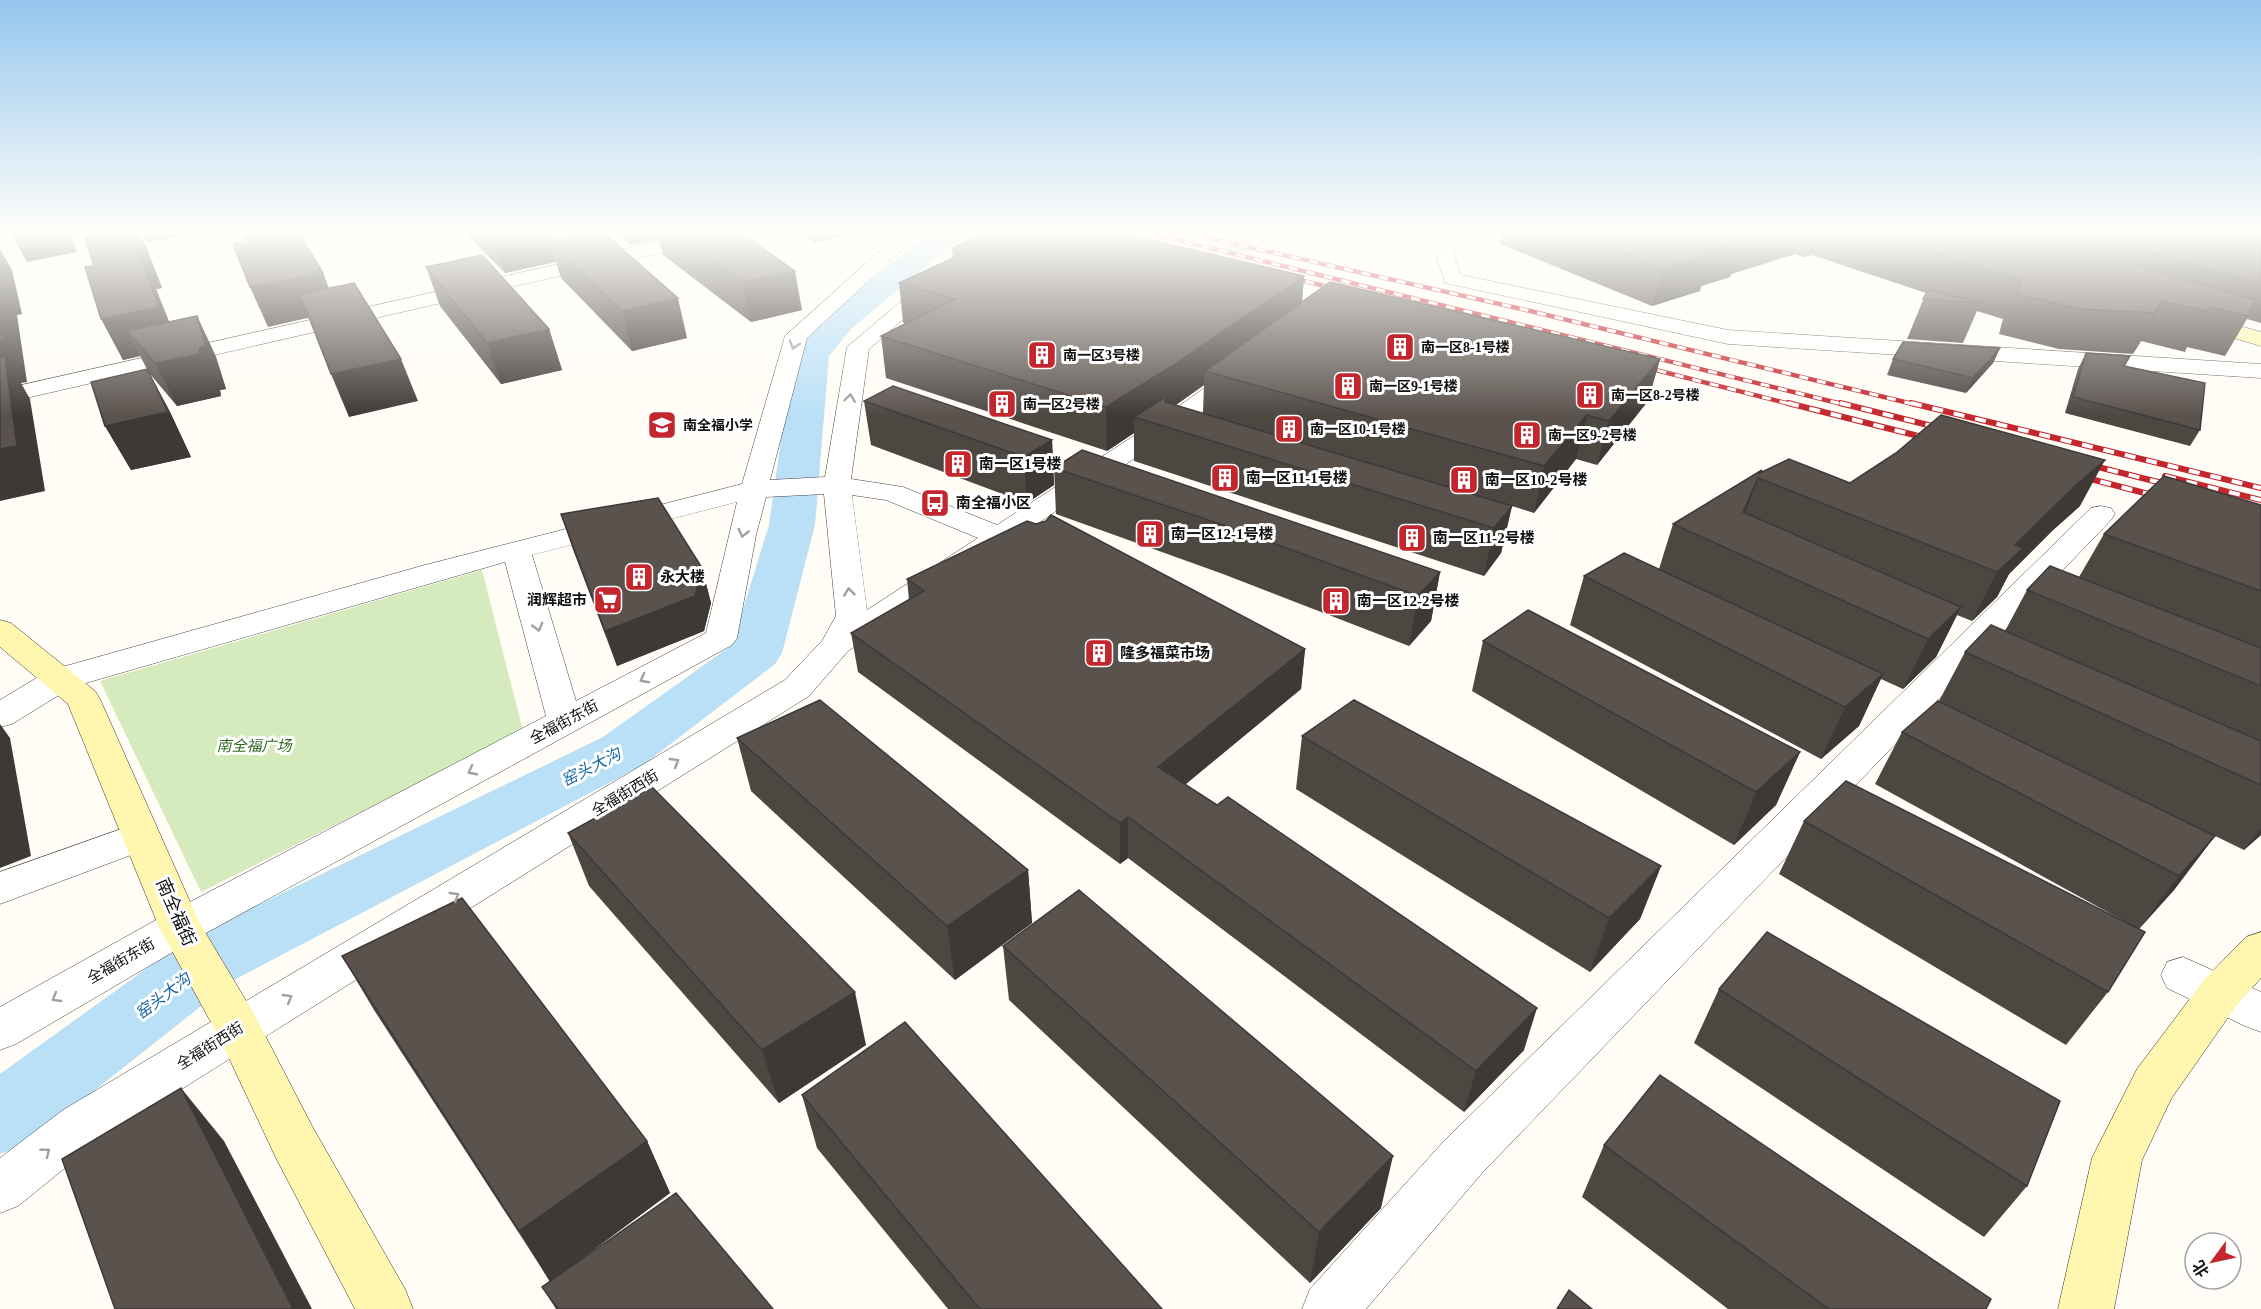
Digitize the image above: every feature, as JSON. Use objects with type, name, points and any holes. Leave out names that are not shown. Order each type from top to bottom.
[{"type":"street","points":[[0,397],[454,294]]},
{"type":"street","name":"全福街东街","points":[[0,1030],[180,927],[721,638],[742,535],[796,336],[843,294]]},
{"type":"street","name":"全福街西街","points":[[0,1189],[80,1125],[797,688],[835,646],[852,616],[837,485],[858,347],[921,294]]},
{"type":"street","points":[[1524,294],[1728,337],[2261,371]]},
{"type":"street","points":[[2183,315],[2261,339]]},
{"type":"street","points":[[835,646],[1181,416],[1258,360]]},
{"type":"street","points":[[0,716],[60,679],[436,571],[754,489],[837,485],[893,493],[997,537],[1037,550]]},
{"type":"street","points":[[1330,1309],[1464,1156],[2101,514]]},
{"type":"street","points":[[516,550],[565,721]]},
{"type":"street","name":"南全福街","points":[[0,630],[83,699],[180,927],[238,1028],[294,1142],[385,1309]]},
{"type":"street","points":[[0,888],[141,837]]},
{"type":"street","points":[[2086,1309],[2117,1158],[2154,1084],[2221,993],[2261,949]]},
{"type":"green space","name":"南全福广场","points":[[482,570],[523,731],[201,892],[100,681]]},
{"type":"building","points":[[93,294],[154,294],[159,307],[101,319]]},
{"type":"building","points":[[300,294],[361,294],[401,359],[331,374]]},
{"type":"building","points":[[448,294],[517,294],[549,329],[487,343]]},
{"type":"building","points":[[605,294],[674,294],[678,298],[622,311]]},
{"type":"building","points":[[938,294],[1277,294],[1172,366],[1106,407],[881,336],[955,299]]},
{"type":"building","points":[[1313,294],[1382,294],[1660,359],[1609,421],[1587,415],[1544,466],[1205,371]]},
{"type":"building","points":[[1926,294],[1945,294],[1981,303],[1923,299]]},
{"type":"building","points":[[2017,294],[2236,294],[2256,300],[2248,316],[2209,307],[2207,311],[2162,301],[2155,313],[2079,309]]},
{"type":"building","points":[[197,316],[206,347],[199,348],[200,354],[155,363],[127,331]]},
{"type":"building","points":[[0,319],[3,340],[0,341]]},
{"type":"building","points":[[1903,342],[2000,348],[1973,378],[1893,359]]},
{"type":"building","points":[[2086,353],[2130,356],[2124,366],[2205,383],[2200,430],[2073,397]]},
{"type":"building","points":[[5,357],[17,446],[0,449],[0,358]]},
{"type":"building","points":[[147,369],[168,412],[105,426],[91,382]]},
{"type":"building","points":[[893,386],[1052,440],[1024,457],[864,401]]},
{"type":"building","points":[[1167,396],[1165,402],[1512,506],[1494,528],[1134,417]]},
{"type":"building","points":[[1941,415],[2105,460],[2015,545],[2023,548],[1997,572],[1758,478],[1743,512],[1961,607],[1928,639],[1673,524],[1762,470],[1760,473],[1789,459],[1850,483],[1896,453]]},
{"type":"building","points":[[1082,450],[1440,572],[1418,596],[1226,526],[1054,468]]},
{"type":"building","points":[[2164,476],[2261,505],[2261,591],[2104,534]]},
{"type":"building","name":"永大楼","points":[[658,498],[702,568],[695,596],[605,631],[561,514]]},
{"type":"building","points":[[1051,515],[1305,649],[1158,767],[1217,805],[1228,797],[1537,1008],[1476,1071],[1128,817],[1120,823],[851,633],[924,591],[907,579],[1027,521],[1036,524],[1046,521]]},
{"type":"building","points":[[1624,553],[1883,674],[1845,707],[1584,576]]},
{"type":"building","points":[[2050,566],[2261,648],[2261,686],[2027,590]]},
{"type":"building","points":[[1528,610],[1800,752],[1756,792],[1483,641]]},
{"type":"building","points":[[1991,625],[2261,741],[2261,785],[1965,652]]},
{"type":"building","points":[[820,700],[1028,870],[947,926],[737,738]]},
{"type":"building","points":[[1354,700],[1661,866],[1609,918],[1302,736]]},
{"type":"building","points":[[1938,701],[2215,836],[2179,876],[1902,732]]},
{"type":"building","points":[[1846,781],[2145,932],[2108,992],[1804,821]]},
{"type":"building","points":[[652,787],[855,992],[762,1050],[568,833]]},
{"type":"building","points":[[1079,890],[1393,1156],[1319,1232],[1003,946]]},
{"type":"building","points":[[462,898],[647,1141],[519,1231],[342,956]]},
{"type":"building","points":[[1767,932],[2060,1101],[2027,1186],[1719,989]]},
{"type":"building","points":[[905,1022],[1162,1309],[980,1309],[802,1095]]},
{"type":"building","points":[[1660,1075],[1991,1299],[1986,1309],[1829,1309],[1604,1145]]},
{"type":"building","points":[[181,1088],[293,1309],[115,1309],[62,1159]]},
{"type":"building","points":[[676,1193],[773,1309],[558,1309],[542,1287]]},
{"type":"building","points":[[1569,1290],[1592,1309],[1557,1309]]},
{"type":"waterway","name":"窑头大沟","points":[[0,1119],[210,960],[623,751],[756,653],[792,525],[811,354],[840,321],[873,294]]},
{"type":"railway","points":[[1397,294],[1846,405]]},
{"type":"railway","points":[[1456,294],[1917,405]]},
{"type":"railway","points":[[1640,366],[1794,405]]},
{"type":"railway","points":[[1788,403],[1934,440]]},
{"type":"railway","points":[[1840,403],[1944,429]]},
{"type":"railway","points":[[1911,403],[2261,488]]},
{"type":"railway","points":[[2086,464],[2174,486]]},
{"type":"railway","points":[[2079,476],[2164,498]]},
{"type":"railway","points":[[2165,476],[2261,500]]},
{"type":"place","name":"南一区8-1号楼","points":[[1400,347]]},
{"type":"place","name":"南一区3号楼","points":[[1042,355]]},
{"type":"place","name":"南一区9-1号楼","points":[[1348,386]]},
{"type":"place","name":"南一区8-2号楼","points":[[1590,395]]},
{"type":"place","name":"南一区2号楼","points":[[1002,404]]},
{"type":"place","name":"南全福小学","points":[[662,425]]},
{"type":"place","name":"南一区10-1号楼","points":[[1289,429]]},
{"type":"place","name":"南一区9-2号楼","points":[[1527,435]]},
{"type":"place","name":"南一区1号楼","points":[[958,464]]},
{"type":"place","name":"南一区11-1号楼","points":[[1225,478]]},
{"type":"place","name":"南一区10-2号楼","points":[[1464,480]]},
{"type":"place","name":"南全福小区","points":[[935,503]]},
{"type":"place","name":"南一区12-1号楼","points":[[1150,534]]},
{"type":"place","name":"南一区11-2号楼","points":[[1412,538]]},
{"type":"place","name":"永大楼","points":[[639,577]]},
{"type":"place","name":"润辉超市","points":[[608,600]]},
{"type":"place","name":"南一区12-2号楼","points":[[1336,601]]},
{"type":"place","name":"隆多福菜市场","points":[[1099,653]]}]
